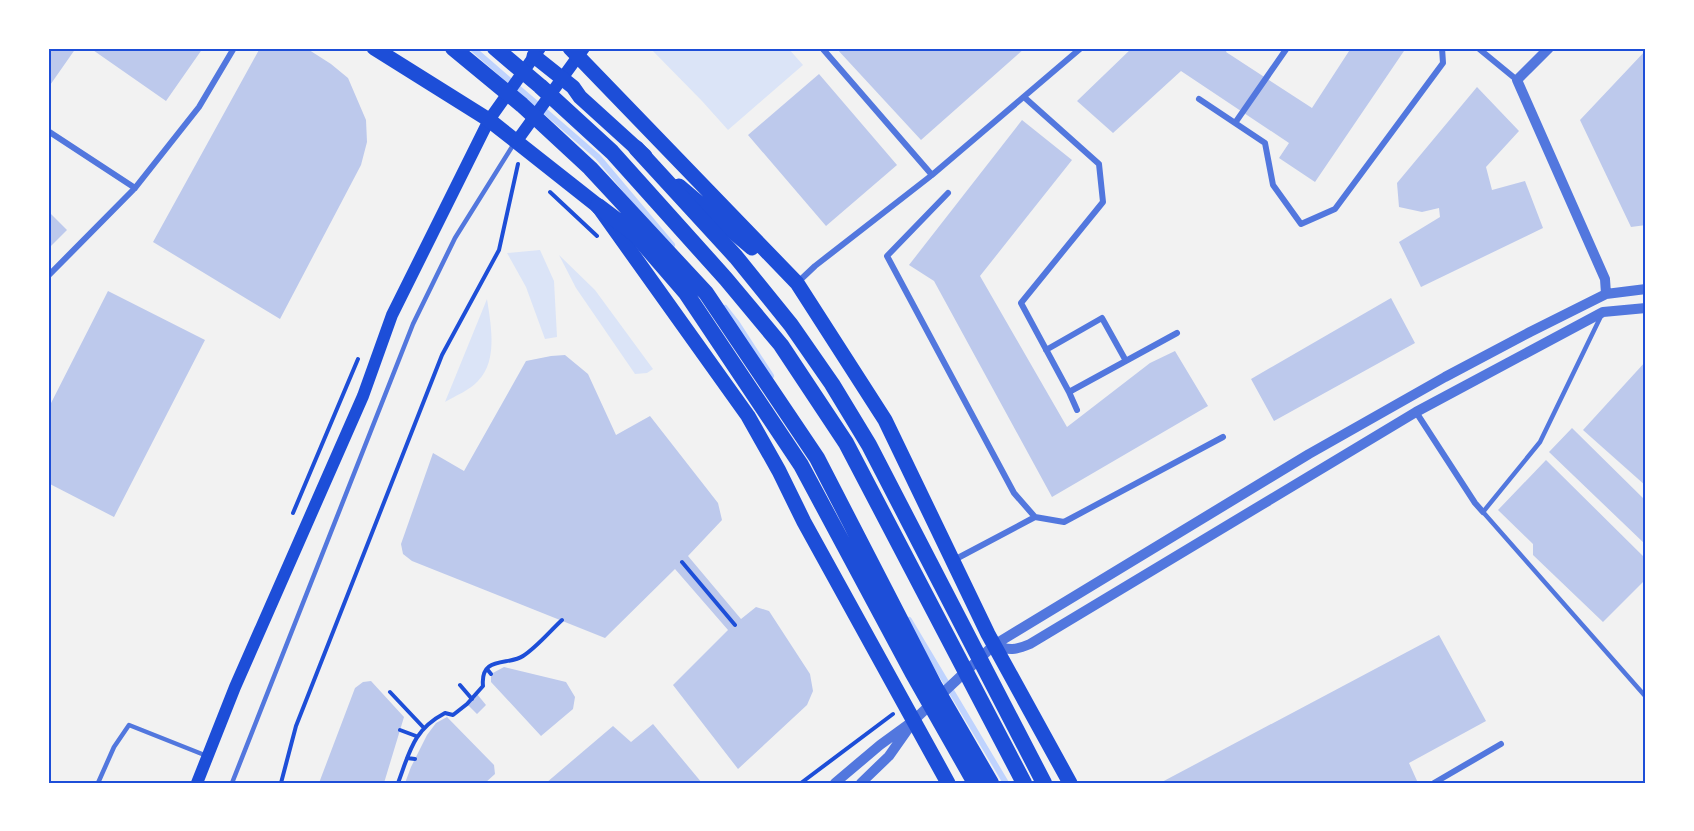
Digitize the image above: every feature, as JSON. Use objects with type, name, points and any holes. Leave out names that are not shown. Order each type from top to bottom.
[{"type":"highway","points":[[453,48],[522,105],[590,168],[706,293],[817,458],[934,685],[991,783]]},
{"type":"highway","points":[[495,48],[612,152],[726,279],[781,345],[846,443],[1024,783]]},
{"type":"highway","points":[[636,148],[743,266],[791,324],[831,384],[869,445],[1044,783]]},
{"type":"highway","points":[[598,206],[635,234],[686,293],[801,465],[912,672],[975,783]]},
{"type":"main road","points":[[374,48],[489,120],[521,152],[598,206],[748,416],[948,783]]},
{"type":"main road","points":[[521,152],[536,114],[562,78],[578,50],[796,283],[885,420],[1011,679],[1070,783]]},
{"type":"main road","points":[[197,783],[235,687],[363,396],[392,315],[489,120],[534,56],[562,78],[636,148],[726,227],[796,283]]},
{"type":"street","points":[[48,276],[135,188],[199,107],[234,48]]},
{"type":"street","points":[[822,48],[932,174]]},
{"type":"street","points":[[796,283],[932,174],[1081,48]]},
{"type":"street","points":[[1235,123],[1287,48]]},
{"type":"street","points":[[1200,99],[1265,143],[1273,185],[1301,224],[1335,209],[1443,63],[1442,48]]},
{"type":"street","points":[[1478,48],[1517,80],[1605,279],[1606,294]]},
{"type":"street","points":[[1517,80],[1549,48]]},
{"type":"street","points":[[1024,97],[1099,164],[1103,202],[1021,303],[1077,410]]},
{"type":"street","points":[[48,131],[135,188]]},
{"type":"street","points":[[948,193],[887,256],[1014,493],[1035,517]]},
{"type":"street","points":[[835,783],[913,721],[994,645],[1309,454],[1530,332],[1606,294],[1646,289]]},
{"type":"street","points":[[994,645],[1008,650],[1017,650],[1030,644],[1416,412],[1603,312],[1646,308]]},
{"type":"street","points":[[1046,350],[1102,318],[1126,361]]},
{"type":"street","points":[[1069,392],[1177,333]]},
{"type":"street","points":[[1416,412],[1483,512]]},
{"type":"street","points":[[953,560],[1035,517],[1064,522],[1223,437]]},
{"type":"street","points":[[861,783],[890,756],[913,721]]},
{"type":"street","points":[[1434,783],[1501,744]]},
{"type":"lane","points":[[232,783],[413,324],[455,238],[521,152]]},
{"type":"lane","points":[[1603,312],[1540,442],[1483,512],[1646,697]]},
{"type":"lane","points":[[98,783],[114,747],[129,725],[207,756]]},
{"type":"path","points":[[521,152],[527,171]]},
{"type":"path","points":[[281,783],[296,726],[442,355],[499,250],[521,152]]},
{"type":"path","points":[[544,186],[604,242]]},
{"type":"path","points":[[682,562],[735,625]]},
{"type":"path","points":[[398,783],[416,736],[432,720],[445,713],[453,715],[483,686],[482,677],[488,669],[500,661],[522,658],[562,620]]},
{"type":"path","points":[[488,669],[491,674]]},
{"type":"path","points":[[460,685],[472,699]]},
{"type":"path","points":[[390,692],[424,728]]},
{"type":"path","points":[[886,706],[891,715]]},
{"type":"path","points":[[400,730],[416,736]]},
{"type":"path","points":[[407,758],[415,759]]},
{"type":"shaded area","points":[[650,48],[788,48],[803,65],[728,130]]},
{"type":"shaded area","points":[[540,250],[554,281],[557,337],[545,339],[526,287],[507,253]]},
{"type":"shaded area","points":[[559,255],[595,290],[653,369],[647,373],[635,374],[576,288]]},
{"type":"shaded area","points":[[487,299],[492,342],[484,373],[467,390],[445,402]]},
{"type":"building","points":[[48,48],[76,48],[48,88]]},
{"type":"building","points":[[90,48],[203,48],[166,101]]},
{"type":"building","points":[[260,48],[306,48],[331,64],[348,78],[366,120],[367,142],[361,165],[280,319],[153,242]]},
{"type":"building","points":[[836,48],[1025,48],[921,140]]},
{"type":"building","points":[[1132,48],[1228,48],[1226,52],[1312,108],[1351,48],[1406,48],[1315,182],[1279,158],[1289,143],[1181,71],[1113,133],[1077,101]]},
{"type":"building","points":[[1646,50],[1646,225],[1631,227],[1580,120]]},
{"type":"building","points":[[819,74],[897,165],[826,226],[748,135]]},
{"type":"building","points":[[1477,87],[1519,131],[1486,167],[1492,190],[1525,181],[1543,228],[1421,287],[1399,242],[1440,217],[1439,208],[1422,212],[1399,207],[1397,183]]},
{"type":"building","points":[[1022,120],[1072,160],[980,276],[1067,427],[1150,363],[1175,351],[1208,406],[1052,497],[934,281],[909,265]]},
{"type":"building","points":[[48,211],[67,230],[48,249]]},
{"type":"building","points":[[108,291],[205,340],[114,517],[48,483],[48,409]]},
{"type":"building","points":[[1391,298],[1415,343],[1274,421],[1251,379]]},
{"type":"building","points":[[565,355],[588,374],[616,435],[650,416],[718,503],[722,520],[688,556],[741,619],[756,607],[769,611],[810,674],[813,691],[807,705],[738,769],[673,685],[728,630],[675,569],[605,638],[412,561],[403,554],[401,544],[433,453],[464,471],[526,361]]},
{"type":"building","points":[[1646,361],[1646,486],[1583,430]]},
{"type":"building","points":[[1572,428],[1646,501],[1646,545],[1549,452]]},
{"type":"building","points":[[1546,460],[1646,559],[1646,579],[1603,622],[1533,555],[1533,544],[1498,510]]},
{"type":"building","points":[[1439,635],[1486,721],[1409,763],[1418,783],[1160,783]]},
{"type":"building","points":[[504,667],[566,682],[575,697],[573,709],[541,736],[491,682],[491,674]]},
{"type":"building","points":[[371,681],[404,717],[384,783],[319,783],[355,688],[363,682]]},
{"type":"building","points":[[477,694],[486,705],[477,714],[467,704]]},
{"type":"building","points":[[447,717],[494,765],[495,774],[485,783],[405,783],[427,735],[436,723]]},
{"type":"building","points":[[653,724],[702,783],[546,783],[613,726],[631,742]]},
{"type":"waterway","points":[[472,48],[598,157],[672,245]]},
{"type":"waterway","points":[[725,308],[771,376]]},
{"type":"waterway","points":[[909,620],[1006,783]]}]
